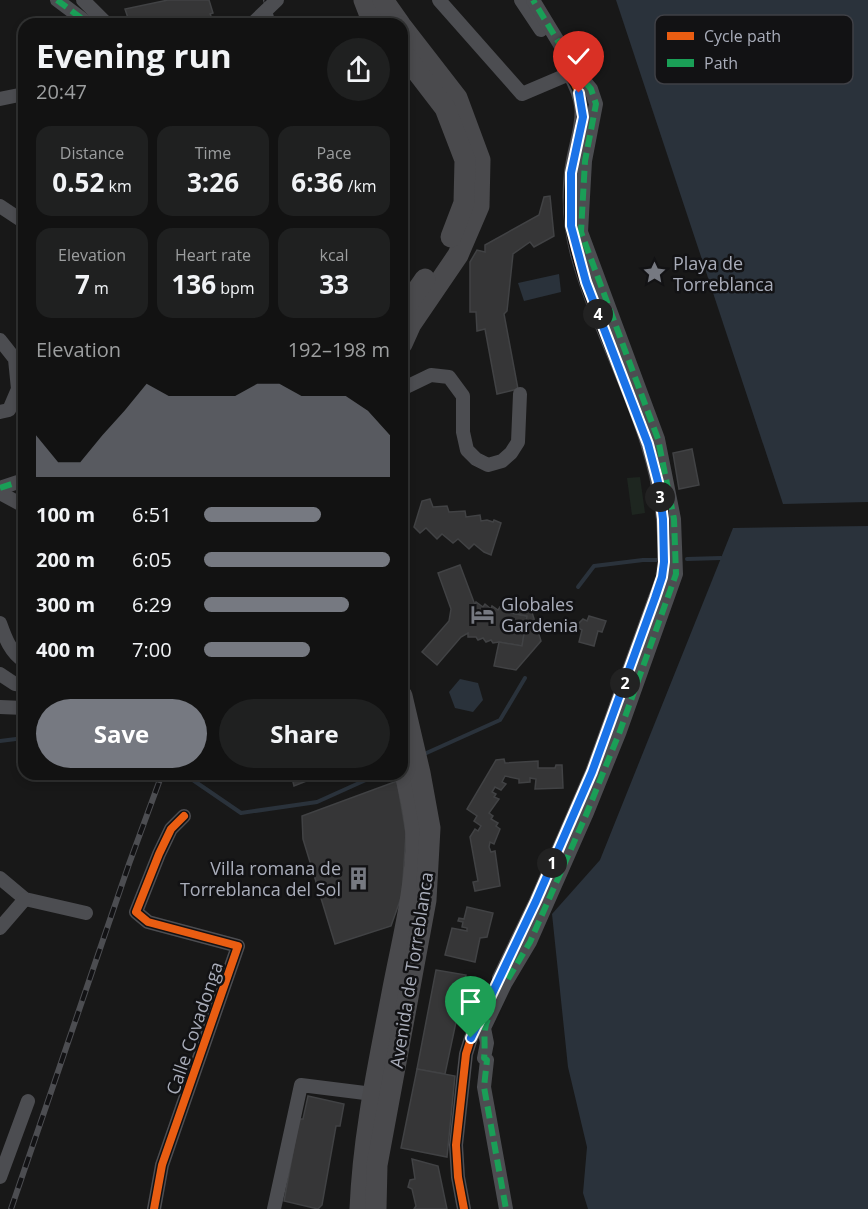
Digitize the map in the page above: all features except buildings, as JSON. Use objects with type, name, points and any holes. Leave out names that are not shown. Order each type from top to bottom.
[{"type":"main road","points":[[364,0],[374,18]]},
{"type":"main road","points":[[383,0],[396,18]]},
{"type":"main road","points":[[408,34],[458,98],[480,160],[479,206],[475,216],[458,255],[408,331]]},
{"type":"main road","points":[[408,60],[445,108],[465,160],[464,203],[447,247],[408,303]]},
{"type":"main road","name":"Avenida de Torreblanca","points":[[360,1209],[362,1165],[373,1094],[410,899],[416,839],[408,742]]},
{"type":"main road","name":"Avenida de Torreblanca","points":[[376,1209],[377,1165],[426,900],[430,828],[411,765]]},
{"type":"street","points":[[57,0],[81,18]]},
{"type":"street","points":[[83,0],[101,18]]},
{"type":"street","points":[[258,18],[277,0]]},
{"type":"street","points":[[439,0],[522,94],[569,74]]},
{"type":"street","points":[[464,1209],[458,1177],[456,1145],[466,1054],[471,1038],[536,901],[592,772],[655,598],[664,562],[663,519],[658,482],[648,444],[586,282],[571,226],[571,173],[583,117],[579,93],[521,0]]},
{"type":"street","points":[[506,1209],[484,1087],[487,1060],[484,1058],[487,1043],[484,1028],[505,984],[530,942],[586,815],[620,731],[676,574],[674,519],[658,439],[581,232],[585,161],[596,104],[591,89],[576,72],[533,0]]},
{"type":"street","points":[[0,99],[18,95]]},
{"type":"street","points":[[0,207],[18,218]]},
{"type":"street","points":[[0,340],[15,359],[18,389],[9,410],[0,412]]},
{"type":"street","points":[[408,385],[431,375],[449,377],[463,396],[463,432],[467,450],[476,459],[488,465],[502,462],[518,442],[520,394]]},
{"type":"street","points":[[0,488],[18,482]]},
{"type":"street","points":[[0,494],[18,503]]},
{"type":"street","points":[[0,622],[7,641],[18,657]]},
{"type":"street","points":[[0,674],[18,684]]},
{"type":"street","points":[[0,707],[18,708]]},
{"type":"street","name":"Calle Covadonga","points":[[154,1209],[162,1165],[238,946],[148,922],[136,912],[171,829],[184,816]]},
{"type":"street","points":[[0,878],[25,899],[86,913]]},
{"type":"street","points":[[0,928],[25,899]]},
{"type":"street","points":[[274,1209],[301,1085],[373,1094]]},
{"type":"street","points":[[0,1177],[28,1101]]},
{"type":"shaded area","points":[[616,0],[868,0],[868,502],[783,504]]},
{"type":"shaded area","points":[[559,274],[561,292],[524,301],[518,283]]},
{"type":"shaded area","points":[[640,477],[645,513],[632,515],[627,478]]},
{"type":"shaded area","points":[[868,526],[868,1209],[588,1209],[583,1193],[587,1147],[568,1067],[552,914],[600,860],[733,528]]},
{"type":"shaded area","points":[[460,679],[478,683],[483,700],[473,712],[455,708],[449,692]]},
{"type":"waterway","points":[[687,559],[721,558]]},
{"type":"waterway","points":[[578,587],[594,566],[657,560]]},
{"type":"waterway","points":[[422,755],[500,720],[525,678]]},
{"type":"waterway","points":[[0,741],[18,739]]},
{"type":"waterway","points":[[193,780],[241,813],[317,802],[366,780]]},
{"type":"railway","points":[[266,0],[271,18]]},
{"type":"railway","points":[[11,1209],[160,780]]},
{"type":"marked path","points":[[57,0],[81,18]]},
{"type":"marked path","points":[[508,979],[530,942],[586,815],[620,731],[676,574],[674,519],[658,439],[581,232],[585,161],[596,104],[591,89],[576,71],[533,0]]},
{"type":"marked path","points":[[0,488],[18,482]]},
{"type":"marked path","points":[[488,1019],[485,1033],[484,1058],[487,1060],[484,1087],[506,1209]]},
{"type":"cycle path","points":[[464,1209],[458,1177],[456,1145],[466,1054],[471,1038],[536,901],[592,772],[655,598],[664,552],[662,505],[652,458],[582,274],[571,229],[570,180],[581,122],[582,103],[579,91],[569,74]]},
{"type":"cycle path","points":[[154,1209],[162,1165],[238,946],[148,922],[136,912],[171,829],[184,816]]},
{"type":"place","name":"Playa de Torreblanca","points":[[655,273]]},
{"type":"place","name":"Globales Gardenia","points":[[483,614]]},
{"type":"place","name":"Villa romana de Torreblanca del Sol","points":[[359,878]]},
{"type":"route","points":[[471,1038],[536,901],[592,772],[655,598],[664,562],[663,519],[658,482],[648,444],[586,282],[571,226],[571,173],[583,117],[579,93]]}]
